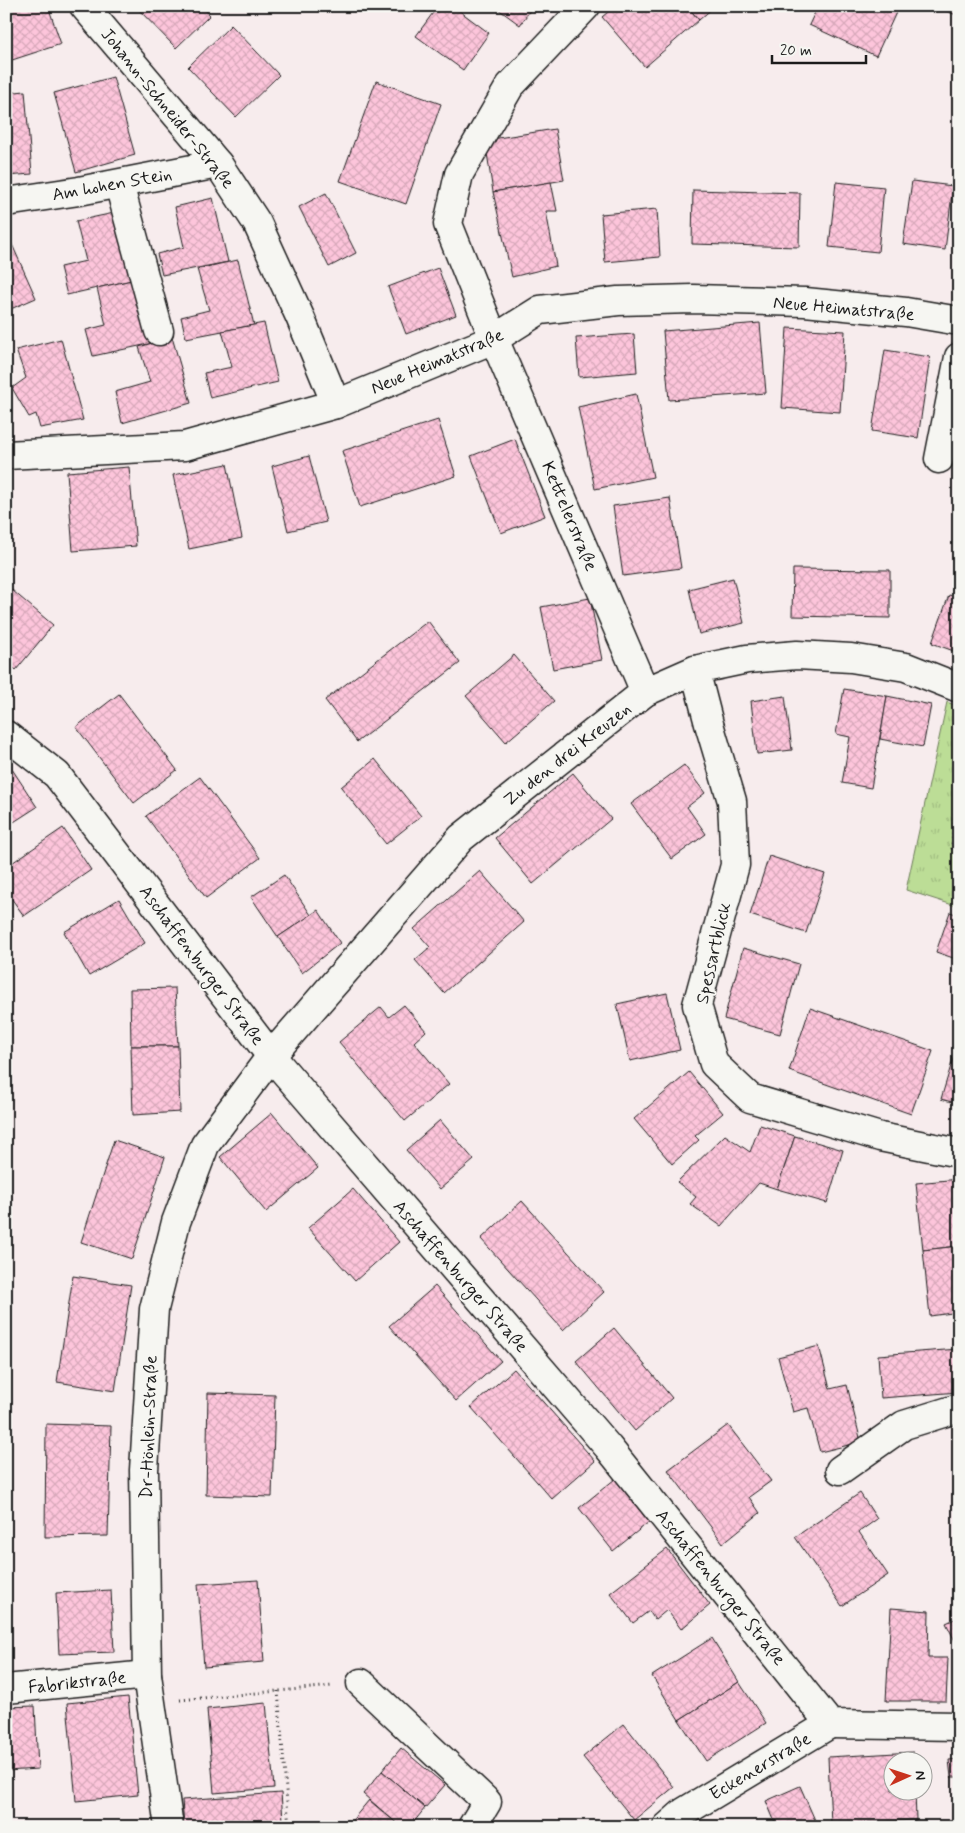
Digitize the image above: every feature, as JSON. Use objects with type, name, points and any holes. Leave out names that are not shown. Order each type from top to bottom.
[{"type":"street","name":"Johann-Schneider-Straße","points":[[84,6],[218,164],[257,223],[300,317],[336,404]]},
{"type":"street","name":"Kettelerstraße","points":[[586,6],[510,86],[459,174],[448,224],[494,339],[645,692]]},
{"type":"street","name":"Am hohen Stein","points":[[6,202],[119,184],[218,164]]},
{"type":"street","points":[[119,184],[159,331]]},
{"type":"street","name":"Neue Heimatstraße","points":[[6,455],[185,446],[336,404],[494,339],[540,310],[618,301],[692,299],[805,302],[906,312],[959,320]]},
{"type":"street","points":[[939,459],[959,357]]},
{"type":"street","name":"Zu den drei Kreuzen","points":[[271,1056],[461,838],[645,692],[695,670],[747,659],[797,655],[851,658],[906,667],[959,688]]},
{"type":"street","name":"Spessartblick","points":[[695,670],[708,724],[732,801],[735,865],[697,1005],[714,1064],[750,1098],[880,1136],[959,1153]]},
{"type":"street","name":"Aschaffenburger Straße","points":[[6,735],[58,774],[271,1056],[608,1447],[830,1724]]},
{"type":"street","name":"Dr-Hönlein-Straße","points":[[169,1827],[147,1675],[144,1470],[154,1309],[176,1222],[205,1145],[271,1056]]},
{"type":"street","points":[[840,1470],[904,1424],[959,1408]]},
{"type":"street","name":"Fabrikstraße","points":[[6,1689],[147,1675]]},
{"type":"street","points":[[361,1683],[487,1802],[472,1827]]},
{"type":"street","points":[[830,1724],[959,1726]]},
{"type":"street","name":"Eckenerstraße","points":[[667,1827],[684,1812],[830,1724]]},
{"type":"path","points":[[955,808],[952,848],[959,852]]},
{"type":"path","points":[[152,1703],[361,1683]]},
{"type":"path","points":[[278,1691],[289,1827]]},
{"type":"green space","points":[[947,702],[959,707],[959,907],[906,890]]},
{"type":"building","points":[[6,6],[48,6],[61,44],[6,62]]},
{"type":"building","points":[[135,6],[201,6],[210,15],[176,48]]},
{"type":"building","points":[[438,6],[453,6],[489,33],[463,70],[416,36]]},
{"type":"building","points":[[494,6],[533,6],[520,25]]},
{"type":"building","points":[[615,6],[687,6],[699,20],[645,67],[602,17]]},
{"type":"building","points":[[687,6],[715,6],[699,20]]},
{"type":"building","points":[[818,6],[899,6],[876,56],[809,25]]},
{"type":"building","points":[[933,6],[959,6],[959,16]]},
{"type":"building","points":[[231,25],[279,75],[236,117],[188,67]]},
{"type":"building","points":[[113,77],[135,155],[76,172],[54,93]]},
{"type":"building","points":[[376,81],[441,104],[406,204],[340,181]]},
{"type":"building","points":[[25,91],[32,174],[6,176],[6,93]]},
{"type":"building","points":[[555,129],[564,180],[493,192],[485,140]]},
{"type":"building","points":[[912,181],[953,186],[945,250],[903,244]]},
{"type":"building","points":[[551,182],[557,211],[546,211],[556,266],[512,277],[493,192]]},
{"type":"building","points":[[836,182],[884,187],[878,252],[829,247]]},
{"type":"building","points":[[693,190],[800,193],[799,247],[692,244]]},
{"type":"building","points":[[326,193],[356,253],[329,267],[299,207]]},
{"type":"building","points":[[213,198],[228,262],[162,275],[157,254],[184,247],[175,207]]},
{"type":"building","points":[[657,209],[660,257],[605,262],[601,214]]},
{"type":"building","points":[[119,212],[136,279],[67,295],[60,267],[86,261],[76,221]]},
{"type":"building","points":[[6,231],[36,298],[6,311]]},
{"type":"building","points":[[238,260],[254,325],[186,338],[181,317],[209,310],[197,269]]},
{"type":"building","points":[[438,268],[456,315],[406,334],[388,287]]},
{"type":"building","points":[[136,279],[153,343],[93,356],[86,330],[106,325],[97,288]]},
{"type":"building","points":[[264,323],[278,382],[210,398],[204,373],[232,367],[222,331]]},
{"type":"building","points":[[760,323],[766,393],[669,400],[663,331]]},
{"type":"building","points":[[787,328],[845,331],[840,412],[782,408]]},
{"type":"building","points":[[634,334],[637,372],[579,377],[576,338]]},
{"type":"building","points":[[172,337],[191,403],[122,423],[115,392],[150,382],[139,347]]},
{"type":"building","points":[[61,339],[83,420],[40,428],[36,414],[29,417],[12,388],[26,378],[16,350]]},
{"type":"building","points":[[885,350],[930,357],[918,438],[872,431]]},
{"type":"building","points":[[636,394],[653,477],[595,489],[578,407]]},
{"type":"building","points":[[438,420],[456,476],[360,507],[342,451]]},
{"type":"building","points":[[515,439],[545,516],[501,533],[471,456]]},
{"type":"building","points":[[309,456],[326,522],[288,531],[272,466]]},
{"type":"building","points":[[227,464],[242,538],[189,549],[173,475]]},
{"type":"building","points":[[129,467],[136,546],[73,551],[67,472]]},
{"type":"building","points":[[670,498],[681,568],[623,576],[613,506]]},
{"type":"building","points":[[793,569],[890,570],[890,618],[792,616]]},
{"type":"building","points":[[733,578],[744,623],[699,634],[689,589]]},
{"type":"building","points":[[6,585],[53,625],[16,670],[6,662]]},
{"type":"building","points":[[949,595],[959,598],[959,653],[932,643]]},
{"type":"building","points":[[590,598],[602,660],[553,669],[541,607]]},
{"type":"building","points":[[428,621],[460,663],[357,742],[325,700]]},
{"type":"building","points":[[514,655],[554,701],[506,742],[466,696]]},
{"type":"building","points":[[844,689],[887,696],[871,788],[842,783],[850,737],[836,734]]},
{"type":"building","points":[[119,694],[177,770],[134,803],[76,727]]},
{"type":"building","points":[[785,696],[792,750],[757,754],[751,701]]},
{"type":"building","points":[[887,696],[931,705],[923,747],[880,739]]},
{"type":"building","points":[[375,759],[421,816],[386,844],[341,787]]},
{"type":"building","points":[[684,765],[705,793],[687,807],[706,834],[672,859],[631,804]]},
{"type":"building","points":[[10,766],[37,807],[6,827],[6,768]]},
{"type":"building","points":[[573,773],[611,819],[533,884],[495,838]]},
{"type":"building","points":[[200,777],[260,858],[206,898],[146,816]]},
{"type":"building","points":[[63,828],[91,870],[24,916],[6,891],[6,867]]},
{"type":"building","points":[[769,856],[825,874],[806,933],[750,915]]},
{"type":"building","points":[[480,871],[524,922],[444,993],[415,960],[430,947],[414,929]]},
{"type":"building","points":[[284,875],[311,915],[278,937],[251,897]]},
{"type":"building","points":[[119,899],[145,943],[89,976],[64,932]]},
{"type":"building","points":[[318,910],[340,943],[302,973],[278,937]]},
{"type":"building","points":[[950,912],[959,915],[959,960],[936,952]]},
{"type":"building","points":[[743,948],[799,964],[780,1034],[724,1019]]},
{"type":"building","points":[[175,988],[178,1046],[131,1046],[130,989]]},
{"type":"building","points":[[667,993],[680,1050],[630,1061],[617,1004]]},
{"type":"building","points":[[404,1005],[426,1031],[414,1042],[449,1084],[405,1121],[339,1042],[381,1007],[389,1017]]},
{"type":"building","points":[[810,1008],[933,1051],[911,1114],[789,1071]]},
{"type":"building","points":[[959,1039],[959,1104],[941,1099]]},
{"type":"building","points":[[131,1046],[178,1046],[180,1112],[133,1115]]},
{"type":"building","points":[[689,1072],[723,1113],[695,1136],[699,1140],[672,1164],[634,1119]]},
{"type":"building","points":[[272,1113],[318,1168],[266,1212],[220,1157]]},
{"type":"building","points":[[440,1120],[474,1160],[440,1189],[406,1150]]},
{"type":"building","points":[[760,1125],[795,1136],[777,1189],[759,1183],[721,1226],[690,1204],[696,1197],[677,1182],[725,1135],[750,1152]]},
{"type":"building","points":[[795,1136],[843,1150],[827,1203],[777,1189]]},
{"type":"building","points":[[114,1140],[165,1157],[132,1259],[81,1242]]},
{"type":"building","points":[[959,1179],[959,1246],[923,1250],[916,1183]]},
{"type":"building","points":[[353,1189],[399,1242],[355,1281],[308,1228]]},
{"type":"building","points":[[522,1201],[604,1292],[563,1330],[481,1239]]},
{"type":"building","points":[[959,1246],[959,1312],[930,1316],[923,1250]]},
{"type":"building","points":[[73,1276],[131,1285],[115,1391],[57,1382]]},
{"type":"building","points":[[435,1286],[501,1361],[456,1401],[389,1326]]},
{"type":"building","points":[[614,1328],[672,1398],[635,1431],[576,1361]]},
{"type":"building","points":[[819,1346],[830,1389],[847,1385],[861,1442],[820,1452],[808,1408],[793,1412],[778,1357]]},
{"type":"building","points":[[959,1349],[959,1392],[881,1398],[878,1355]]},
{"type":"building","points":[[514,1369],[595,1461],[552,1499],[471,1407]]},
{"type":"building","points":[[208,1393],[275,1395],[272,1497],[206,1495]]},
{"type":"building","points":[[46,1424],[111,1426],[108,1536],[45,1537]]},
{"type":"building","points":[[728,1425],[771,1481],[749,1497],[760,1513],[723,1543],[668,1470]]},
{"type":"building","points":[[615,1479],[649,1522],[613,1551],[579,1508]]},
{"type":"building","points":[[860,1493],[877,1519],[859,1532],[888,1575],[842,1606],[795,1537]]},
{"type":"building","points":[[667,1549],[710,1605],[681,1629],[667,1610],[655,1620],[649,1611],[633,1623],[610,1593]]},
{"type":"building","points":[[258,1580],[264,1662],[204,1667],[198,1584]]},
{"type":"building","points":[[111,1590],[114,1652],[59,1654],[56,1593]]},
{"type":"building","points":[[891,1608],[929,1611],[928,1658],[948,1658],[946,1701],[886,1701]]},
{"type":"building","points":[[959,1617],[959,1649],[946,1623]]},
{"type":"building","points":[[712,1638],[739,1682],[679,1720],[652,1676]]},
{"type":"building","points":[[739,1682],[766,1723],[706,1761],[679,1720]]},
{"type":"building","points":[[128,1697],[138,1795],[76,1801],[67,1703]]},
{"type":"building","points":[[266,1703],[274,1788],[214,1793],[207,1709]]},
{"type":"building","points":[[35,1706],[38,1769],[6,1771],[6,1707]]},
{"type":"building","points":[[624,1724],[674,1787],[634,1820],[583,1757]]},
{"type":"building","points":[[401,1748],[445,1785],[425,1808],[382,1771]]},
{"type":"building","points":[[882,1754],[882,1800],[915,1800],[916,1820],[831,1824],[828,1757]]},
{"type":"building","points":[[959,1759],[959,1777],[951,1777],[949,1760]]},
{"type":"building","points":[[382,1771],[425,1808],[410,1827],[401,1827],[363,1794]]},
{"type":"building","points":[[800,1786],[818,1827],[777,1827],[766,1801]]},
{"type":"building","points":[[281,1793],[283,1820],[184,1826],[182,1800]]},
{"type":"building","points":[[369,1800],[401,1827],[354,1827],[350,1823]]}]
